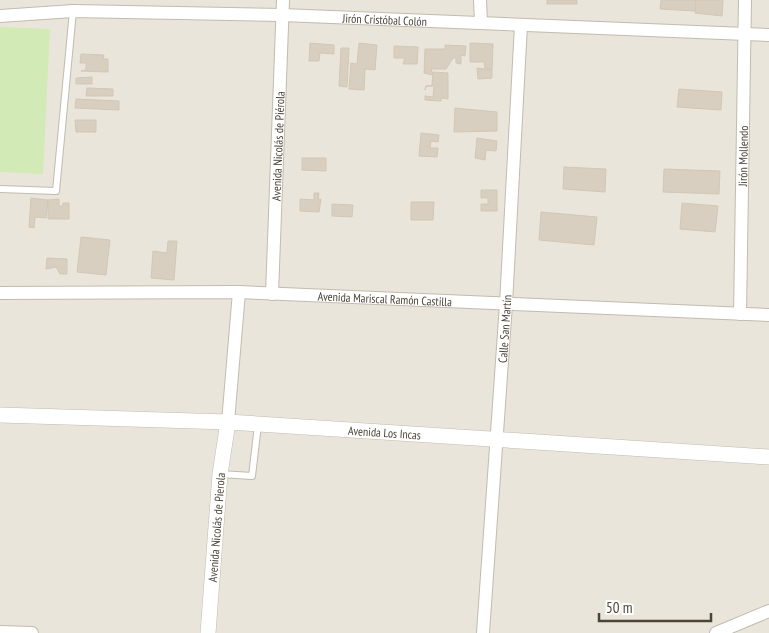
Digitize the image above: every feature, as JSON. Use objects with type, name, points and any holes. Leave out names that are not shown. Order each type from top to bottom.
[{"type":"street","name":"Avenida Nicolás de Piérola","points":[[272,294],[283,0]]},
{"type":"street","points":[[480,0],[481,23]]},
{"type":"street","name":"Jirón Mollendo","points":[[740,314],[745,0]]},
{"type":"street","name":"Jirón Cristóbal Colón","points":[[0,16],[72,11],[282,15],[769,35]]},
{"type":"street","name":"Calle San Martín","points":[[483,633],[506,304],[521,25]]},
{"type":"street","points":[[228,422],[239,292]]},
{"type":"street","name":"Avenida Mariscal Ramón Castilla","points":[[0,293],[239,292],[769,315]]},
{"type":"street","name":"Avenida Los Incas","points":[[0,415],[228,422],[769,457]]},
{"type":"street","name":"Avenida Nicolás de Pierola","points":[[208,633],[220,474],[228,422]]},
{"type":"street","points":[[716,633],[769,612]]},
{"type":"street","points":[[0,632],[32,633]]},
{"type":"lane","points":[[0,189],[56,191],[72,11]]},
{"type":"lane","points":[[220,474],[252,476],[258,424]]},
{"type":"shaded area","points":[[0,0],[769,0],[769,633],[0,633]]},
{"type":"green space","points":[[0,27],[50,29],[43,174],[0,172]]},
{"type":"building","points":[[547,0],[577,0],[577,4],[547,4]]},
{"type":"building","points":[[661,0],[696,0],[695,11],[660,9]]},
{"type":"building","points":[[696,0],[723,0],[722,16],[695,13]]},
{"type":"building","points":[[310,43],[334,45],[334,54],[320,53],[319,61],[309,61]]},
{"type":"building","points":[[359,43],[377,45],[375,70],[365,69],[364,90],[349,89],[351,63],[357,64]]},
{"type":"building","points":[[470,43],[493,44],[492,70],[485,68],[484,62],[470,62]]},
{"type":"building","points":[[445,45],[466,46],[465,56],[461,55],[461,64],[456,63],[456,58],[453,58],[446,69],[431,69],[433,75],[424,73],[425,49],[445,49]]},
{"type":"building","points":[[394,46],[418,47],[417,64],[403,64],[405,58],[394,58]]},
{"type":"building","points":[[341,48],[349,48],[347,87],[339,86]]},
{"type":"building","points":[[81,54],[104,55],[103,59],[108,59],[108,72],[81,71],[86,70],[86,63],[80,63]]},
{"type":"building","points":[[477,68],[492,70],[492,78],[478,79]]},
{"type":"building","points":[[433,72],[448,73],[448,99],[441,98],[441,101],[425,100],[425,96],[433,97],[434,86],[432,86]]},
{"type":"building","points":[[92,77],[92,84],[76,84],[76,78]]},
{"type":"building","points":[[87,88],[113,89],[113,96],[86,96]]},
{"type":"building","points":[[679,89],[722,92],[721,110],[677,107]]},
{"type":"building","points":[[76,99],[119,101],[119,110],[75,108]]},
{"type":"building","points":[[455,108],[497,112],[497,131],[454,132]]},
{"type":"building","points":[[75,120],[96,120],[96,132],[76,132]]},
{"type":"building","points":[[421,133],[439,135],[438,142],[431,141],[430,148],[438,148],[437,157],[419,156]]},
{"type":"building","points":[[477,138],[497,141],[496,151],[486,150],[485,160],[475,158]]},
{"type":"building","points":[[302,158],[326,158],[326,171],[302,170]]},
{"type":"building","points":[[564,167],[606,169],[605,192],[563,189]]},
{"type":"building","points":[[664,169],[720,171],[719,194],[663,192]]},
{"type":"building","points":[[481,190],[497,190],[497,211],[481,211],[481,204],[488,204],[488,198],[481,198]]},
{"type":"building","points":[[314,193],[319,193],[318,199],[321,199],[319,212],[300,211],[300,199],[314,200]]},
{"type":"building","points":[[31,198],[48,200],[46,218],[35,217],[34,228],[29,227]]},
{"type":"building","points":[[59,199],[59,205],[62,207],[63,203],[69,203],[69,219],[48,219],[48,200]]},
{"type":"building","points":[[411,202],[434,202],[433,220],[411,220]]},
{"type":"building","points":[[682,203],[718,206],[715,232],[680,229]]},
{"type":"building","points":[[332,204],[353,205],[352,217],[332,216]]},
{"type":"building","points":[[541,212],[597,217],[594,245],[539,240]]},
{"type":"building","points":[[81,237],[110,240],[106,275],[77,272]]},
{"type":"building","points":[[168,241],[177,241],[174,280],[151,278],[153,251],[167,253]]},
{"type":"building","points":[[47,258],[67,259],[67,274],[60,274],[56,267],[46,269]]}]
